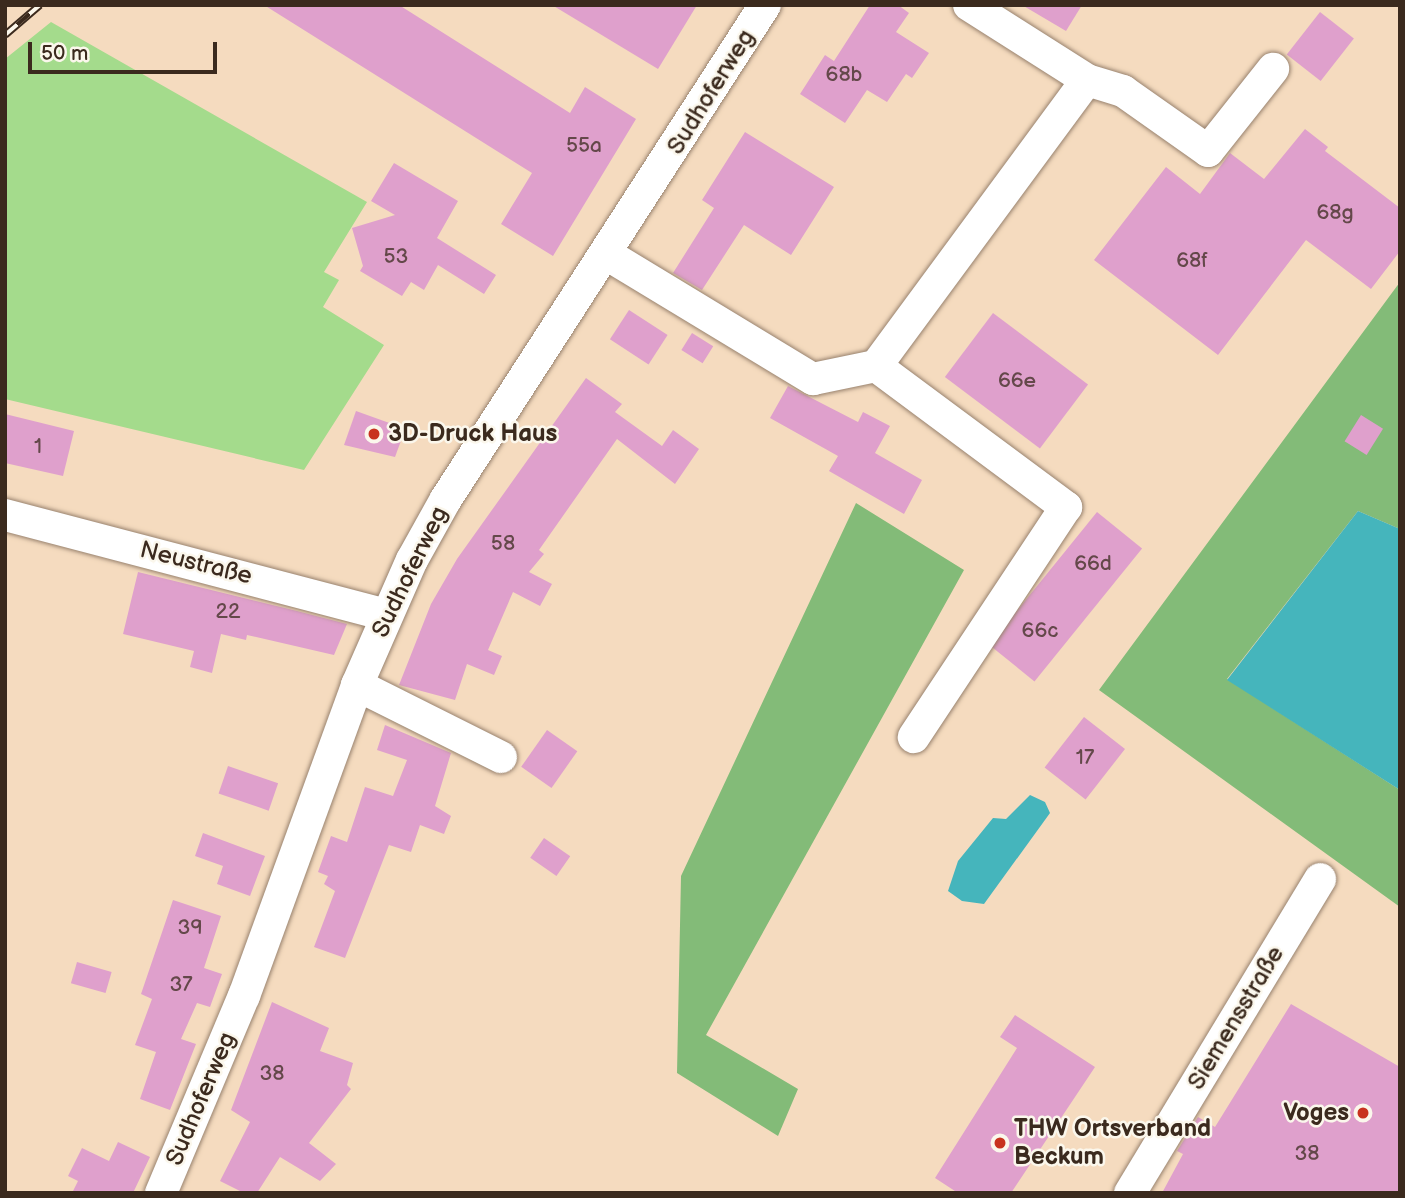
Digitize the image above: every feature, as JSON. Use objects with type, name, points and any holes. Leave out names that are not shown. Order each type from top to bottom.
[{"type":"street","name":"Sudhoferweg","points":[[161,1193],[244,996],[357,685],[386,615],[446,499],[608,255],[765,5]]},
{"type":"street","points":[[970,5],[1087,80],[1124,91],[1208,151],[1273,69]]},
{"type":"street","points":[[608,255],[813,379],[876,366],[1087,80]]},
{"type":"street","points":[[876,366],[1066,507],[914,737]]},
{"type":"street","name":"Neustraße","points":[[5,515],[386,615]]},
{"type":"street","points":[[357,685],[501,757]]},
{"type":"street","name":"Siemensstraße","points":[[1130,1193],[1320,880]]},
{"type":"green space","points":[[51,22],[367,202],[324,272],[339,280],[323,307],[384,345],[304,470],[5,399],[5,59]]},
{"type":"green space","points":[[1400,282],[1400,529],[1358,511],[1227,679],[1400,790],[1400,907],[1099,690]]},
{"type":"green space","points":[[856,503],[964,570],[706,1035],[798,1089],[778,1136],[677,1073],[681,876]]},
{"type":"water","points":[[1358,511],[1400,529],[1400,790],[1227,680]]},
{"type":"water","points":[[1030,795],[1045,802],[1050,813],[984,904],[962,901],[948,891],[958,861],[993,818],[1006,819]]},
{"type":"building","points":[[264,5],[399,5],[570,113],[585,87],[636,119],[553,256],[501,224],[532,173]]},
{"type":"building","points":[[552,5],[697,5],[658,69]]},
{"type":"building","points":[[870,5],[898,5],[909,13],[896,32],[929,53],[912,78],[906,74],[887,102],[867,90],[845,123],[800,94],[825,55],[834,61]]},
{"type":"building","points":[[1022,5],[1082,5],[1066,31]]},
{"type":"building","points":[[1320,12],[1354,38],[1321,81],[1287,55]]},
{"type":"building","points":[[1305,129],[1328,147],[1325,151],[1400,208],[1400,251],[1371,289],[1306,240],[1218,355],[1094,260],[1166,167],[1200,194],[1230,153],[1264,179]]},
{"type":"building","points":[[745,132],[834,187],[791,255],[744,225],[702,290],[673,273],[714,208],[702,200]]},
{"type":"building","points":[[394,163],[458,201],[437,238],[496,275],[484,294],[438,265],[424,290],[411,282],[402,296],[360,271],[363,266],[352,228],[395,215],[371,201]]},
{"type":"building","points":[[629,310],[668,335],[649,364],[610,339]]},
{"type":"building","points":[[993,313],[1088,385],[1040,449],[945,377]]},
{"type":"building","points":[[692,333],[713,346],[703,363],[681,350]]},
{"type":"building","points":[[586,378],[622,404],[615,412],[662,446],[673,430],[699,449],[675,484],[617,439],[539,550],[544,554],[529,572],[552,584],[540,606],[513,592],[488,650],[502,656],[494,675],[467,664],[455,700],[399,685],[431,604],[457,559]]},
{"type":"building","points":[[788,386],[858,422],[863,412],[890,426],[875,453],[922,480],[904,514],[829,471],[838,456],[770,418]]},
{"type":"building","name":"3D-Druck Haus","points":[[356,411],[395,425],[402,438],[395,457],[344,445]]},
{"type":"building","points":[[5,414],[74,431],[63,476],[5,463]]},
{"type":"building","points":[[1361,415],[1383,429],[1367,455],[1345,441]]},
{"type":"building","points":[[1097,512],[1142,549],[1034,681],[989,645]]},
{"type":"building","points":[[138,572],[347,624],[334,655],[247,635],[246,640],[221,634],[212,673],[190,667],[194,651],[123,634]]},
{"type":"building","points":[[1084,717],[1125,749],[1086,799],[1045,767]]},
{"type":"building","points":[[385,725],[451,753],[435,806],[451,816],[444,834],[420,825],[411,852],[389,845],[345,958],[314,947],[335,891],[324,884],[328,876],[318,872],[331,836],[347,842],[365,787],[393,796],[407,760],[377,750]]},
{"type":"building","points":[[547,730],[577,751],[551,788],[521,767]]},
{"type":"building","points":[[228,766],[278,783],[269,811],[219,793]]},
{"type":"building","points":[[203,833],[265,856],[250,896],[217,884],[223,866],[195,856]]},
{"type":"building","points":[[544,838],[570,856],[556,876],[530,858]]},
{"type":"building","points":[[173,900],[221,916],[204,968],[222,974],[210,1007],[197,1003],[181,1039],[196,1044],[170,1110],[140,1099],[156,1052],[135,1045],[152,999],[141,994]]},
{"type":"building","points":[[77,962],[112,972],[106,993],[71,983]]},
{"type":"building","points":[[272,1002],[329,1028],[320,1051],[353,1063],[347,1085],[351,1089],[309,1143],[336,1164],[320,1181],[280,1157],[257,1193],[244,1193],[220,1181],[250,1122],[231,1110]]},
{"type":"building","points":[[1291,1004],[1400,1067],[1400,1193],[1162,1193],[1183,1154],[1177,1151],[1198,1117],[1215,1127]]},
{"type":"building","name":"THW Ortsverband Beckum","points":[[1015,1015],[1095,1067],[1011,1193],[958,1193],[935,1178],[1017,1048],[1000,1037]]},
{"type":"building","points":[[118,1142],[150,1157],[133,1193],[72,1193],[78,1181],[68,1176],[82,1148],[109,1161]]},
{"type":"railway","points":[[5,35],[40,5]]},
{"type":"place","name":"3D-Druck Haus","points":[[374,434]]},
{"type":"place","name":"Voges","points":[[1363,1113]]},
{"type":"place","name":"THW Ortsverband Beckum","points":[[1000,1143]]}]
